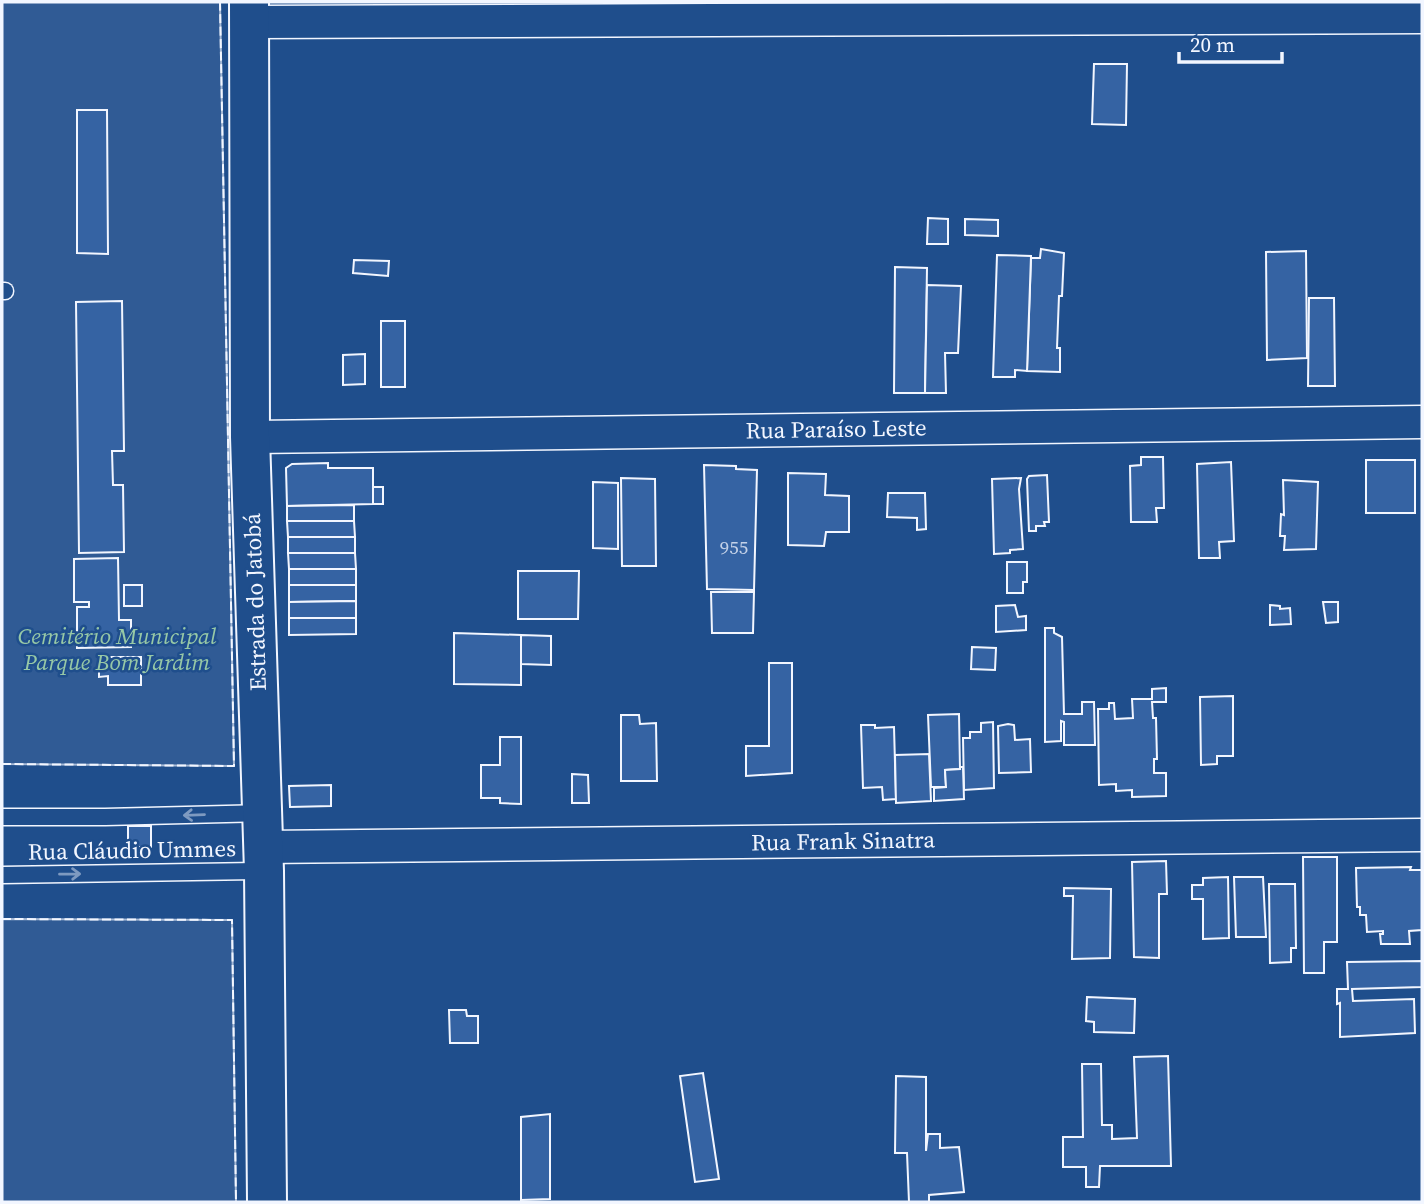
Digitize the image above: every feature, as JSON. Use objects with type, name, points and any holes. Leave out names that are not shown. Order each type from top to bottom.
[{"type":"street","points":[[250,12],[1422,17]]},
{"type":"street","name":"Estrada do Jatobá","points":[[250,12],[250,437],[263,844],[267,1202]]},
{"type":"street","name":"Rua Paraíso Leste","points":[[250,437],[1422,422]]},
{"type":"street","name":"Rua Frank Sinatra","points":[[263,844],[1422,835]]},
{"type":"lane","name":"Rua Cláudio Ummes","points":[[2,817],[105,817],[263,844]]},
{"type":"lane","name":"Rua Cláudio Ummes","points":[[2,875],[263,844]]},
{"type":"shaded area","name":"Cemitério Municipal Parque Bom Jardim","points":[[2,2],[220,2],[234,766],[2,764]]},
{"type":"shaded area","points":[[2,919],[232,920],[236,1202],[2,1202]]},
{"type":"building","points":[[1094,64],[1127,64],[1126,125],[1092,124]]},
{"type":"building","points":[[77,110],[107,110],[108,254],[77,253]]},
{"type":"building","points":[[928,218],[948,219],[948,244],[927,244]]},
{"type":"building","points":[[965,219],[998,220],[998,236],[965,235]]},
{"type":"building","points":[[1041,249],[1064,253],[1057,348],[1060,348],[1060,372],[1027,371],[1031,258],[1040,258]]},
{"type":"building","points":[[1306,251],[1307,358],[1267,360],[1266,252]]},
{"type":"building","points":[[997,255],[1031,256],[1027,371],[1015,370],[1015,377],[993,377]]},
{"type":"building","points":[[354,260],[389,261],[388,276],[353,273]]},
{"type":"building","points":[[895,267],[927,268],[925,393],[894,393]]},
{"type":"building","points":[[927,285],[961,286],[958,353],[945,353],[946,393],[925,393]]},
{"type":"building","points":[[1309,298],[1334,298],[1335,386],[1308,386]]},
{"type":"building","points":[[122,301],[124,451],[112,451],[113,485],[123,485],[124,552],[79,553],[76,302]]},
{"type":"building","points":[[381,321],[405,321],[405,387],[381,387]]},
{"type":"building","points":[[365,354],[365,384],[343,385],[343,355]]},
{"type":"building","points":[[1141,457],[1163,457],[1164,508],[1156,508],[1157,522],[1131,522],[1130,466],[1141,465]]},
{"type":"building","points":[[1366,460],[1415,460],[1415,513],[1366,513]]},
{"type":"building","points":[[1231,462],[1234,541],[1219,542],[1220,558],[1199,558],[1197,464]]},
{"type":"building","points":[[328,463],[328,468],[373,468],[373,504],[287,506],[286,468],[292,464]]},
{"type":"building","points":[[704,465],[757,470],[754,590],[707,589]]},
{"type":"building","points":[[788,473],[826,474],[825,495],[849,496],[849,532],[826,532],[824,546],[788,545]]},
{"type":"building","points":[[1047,475],[1049,522],[1044,522],[1045,526],[1036,526],[1036,531],[1029,531],[1027,479],[1029,476]]},
{"type":"building","points":[[621,478],[655,479],[656,566],[622,566]]},
{"type":"building","points":[[1021,478],[1019,489],[1023,549],[994,554],[992,479]]},
{"type":"building","points":[[1283,480],[1318,482],[1316,549],[1284,550],[1285,536],[1280,536],[1281,514],[1284,515]]},
{"type":"building","points":[[593,482],[618,483],[618,549],[593,548]]},
{"type":"building","points":[[373,487],[383,487],[383,504],[373,504]]},
{"type":"building","points":[[888,493],[925,493],[926,529],[917,530],[917,518],[887,517]]},
{"type":"building","points":[[354,505],[354,521],[287,521],[287,506]]},
{"type":"building","points":[[287,521],[354,521],[355,537],[288,537]]},
{"type":"building","points":[[288,537],[355,537],[355,553],[288,553]]},
{"type":"building","points":[[288,553],[355,553],[356,569],[289,569]]},
{"type":"building","points":[[118,558],[119,620],[131,620],[131,647],[77,648],[77,607],[89,607],[89,602],[74,602],[74,559]]},
{"type":"building","points":[[1007,562],[1027,562],[1027,582],[1023,582],[1023,593],[1007,593]]},
{"type":"building","points":[[289,569],[356,569],[356,585],[289,585]]},
{"type":"building","points":[[518,571],[579,571],[578,619],[518,619]]},
{"type":"building","points":[[124,585],[142,585],[142,606],[124,606]]},
{"type":"building","points":[[289,585],[356,585],[356,601],[289,602]]},
{"type":"building","points":[[711,592],[754,592],[753,633],[712,633]]},
{"type":"building","points":[[356,601],[356,618],[289,618],[289,602]]},
{"type":"building","points":[[1323,602],[1338,602],[1338,622],[1326,623]]},
{"type":"building","points":[[1015,605],[1018,617],[1026,616],[1026,630],[996,632],[996,606]]},
{"type":"building","points":[[1270,605],[1280,606],[1280,609],[1290,608],[1291,624],[1270,625]]},
{"type":"building","points":[[289,618],[356,618],[356,634],[289,635]]},
{"type":"building","points":[[1045,628],[1054,628],[1054,633],[1062,637],[1064,714],[1082,714],[1082,702],[1094,702],[1095,745],[1064,745],[1064,722],[1061,721],[1061,741],[1045,742]]},
{"type":"building","points":[[454,633],[521,635],[521,685],[454,684]]},
{"type":"building","points":[[521,635],[551,636],[551,665],[521,664]]},
{"type":"building","points":[[972,647],[996,648],[995,670],[971,669]]},
{"type":"building","points":[[99,657],[141,657],[141,685],[108,685],[108,676],[99,677]]},
{"type":"building","points":[[769,663],[792,663],[792,773],[746,776],[746,746],[769,746]]},
{"type":"building","points":[[1166,688],[1166,702],[1152,702],[1153,718],[1156,718],[1157,759],[1154,759],[1154,773],[1166,773],[1166,796],[1132,797],[1132,790],[1116,791],[1116,784],[1099,785],[1098,709],[1109,709],[1109,703],[1114,703],[1115,719],[1133,718],[1132,699],[1152,699],[1152,689]]},
{"type":"building","points":[[1233,696],[1233,756],[1217,756],[1217,764],[1201,765],[1200,697]]},
{"type":"building","points":[[959,714],[960,769],[945,770],[946,787],[931,787],[928,715]]},
{"type":"building","points":[[621,715],[639,715],[640,724],[656,723],[657,781],[621,781]]},
{"type":"building","points":[[993,722],[994,788],[964,790],[963,738],[970,738],[970,732],[981,732],[981,723]]},
{"type":"building","points":[[861,725],[875,725],[875,728],[894,727],[896,799],[883,800],[882,787],[863,788]]},
{"type":"building","points":[[1014,725],[1015,740],[1030,739],[1031,772],[999,773],[998,726]]},
{"type":"building","points":[[500,737],[521,737],[521,804],[500,803],[500,798],[481,798],[481,765],[500,765]]},
{"type":"building","points":[[929,754],[931,801],[896,803],[895,755]]},
{"type":"building","points":[[963,767],[964,799],[934,801],[934,788],[946,787],[945,770]]},
{"type":"building","points":[[572,774],[588,775],[589,803],[572,803]]},
{"type":"building","points":[[331,785],[331,806],[290,807],[289,786]]},
{"type":"building","points":[[128,826],[151,826],[151,847],[128,847]]},
{"type":"building","points":[[1303,857],[1337,857],[1337,942],[1324,942],[1324,973],[1304,973]]},
{"type":"building","points":[[1166,861],[1167,894],[1159,894],[1159,958],[1134,957],[1132,862]]},
{"type":"building","points":[[1411,867],[1410,870],[1422,870],[1422,930],[1409,931],[1410,944],[1381,944],[1380,934],[1383,934],[1383,931],[1367,932],[1366,915],[1360,915],[1360,907],[1357,907],[1356,868]]},
{"type":"building","points":[[1228,877],[1229,938],[1203,939],[1203,899],[1192,899],[1192,885],[1203,885],[1203,878]]},
{"type":"building","points":[[1234,877],[1263,877],[1266,937],[1236,937]]},
{"type":"building","points":[[1269,884],[1295,884],[1296,948],[1291,948],[1291,962],[1270,963]]},
{"type":"building","points":[[1064,888],[1111,889],[1110,958],[1072,959],[1073,896],[1064,896]]},
{"type":"building","points":[[1422,961],[1422,987],[1352,989],[1353,1001],[1414,999],[1415,1033],[1340,1037],[1340,1003],[1337,1004],[1337,989],[1348,989],[1347,962]]},
{"type":"building","points":[[1087,997],[1135,999],[1134,1033],[1094,1032],[1094,1022],[1086,1021]]},
{"type":"building","points":[[449,1010],[466,1010],[467,1016],[478,1016],[478,1043],[450,1043]]},
{"type":"building","points":[[1168,1056],[1171,1166],[1100,1166],[1099,1187],[1086,1187],[1086,1167],[1063,1167],[1063,1137],[1083,1137],[1082,1064],[1101,1064],[1102,1125],[1112,1125],[1112,1139],[1137,1138],[1134,1057]]},
{"type":"building","points":[[703,1073],[719,1179],[695,1182],[680,1076]]},
{"type":"building","points":[[896,1076],[926,1077],[926,1151],[928,1134],[940,1134],[940,1148],[959,1147],[964,1192],[929,1195],[929,1202],[909,1202],[907,1153],[895,1153]]},
{"type":"building","points":[[550,1114],[550,1199],[521,1200],[521,1117]]},
{"type":"fence","points":[[2,764],[234,766],[220,2]]},
{"type":"fence","points":[[2,919],[232,920],[236,1202]]}]
